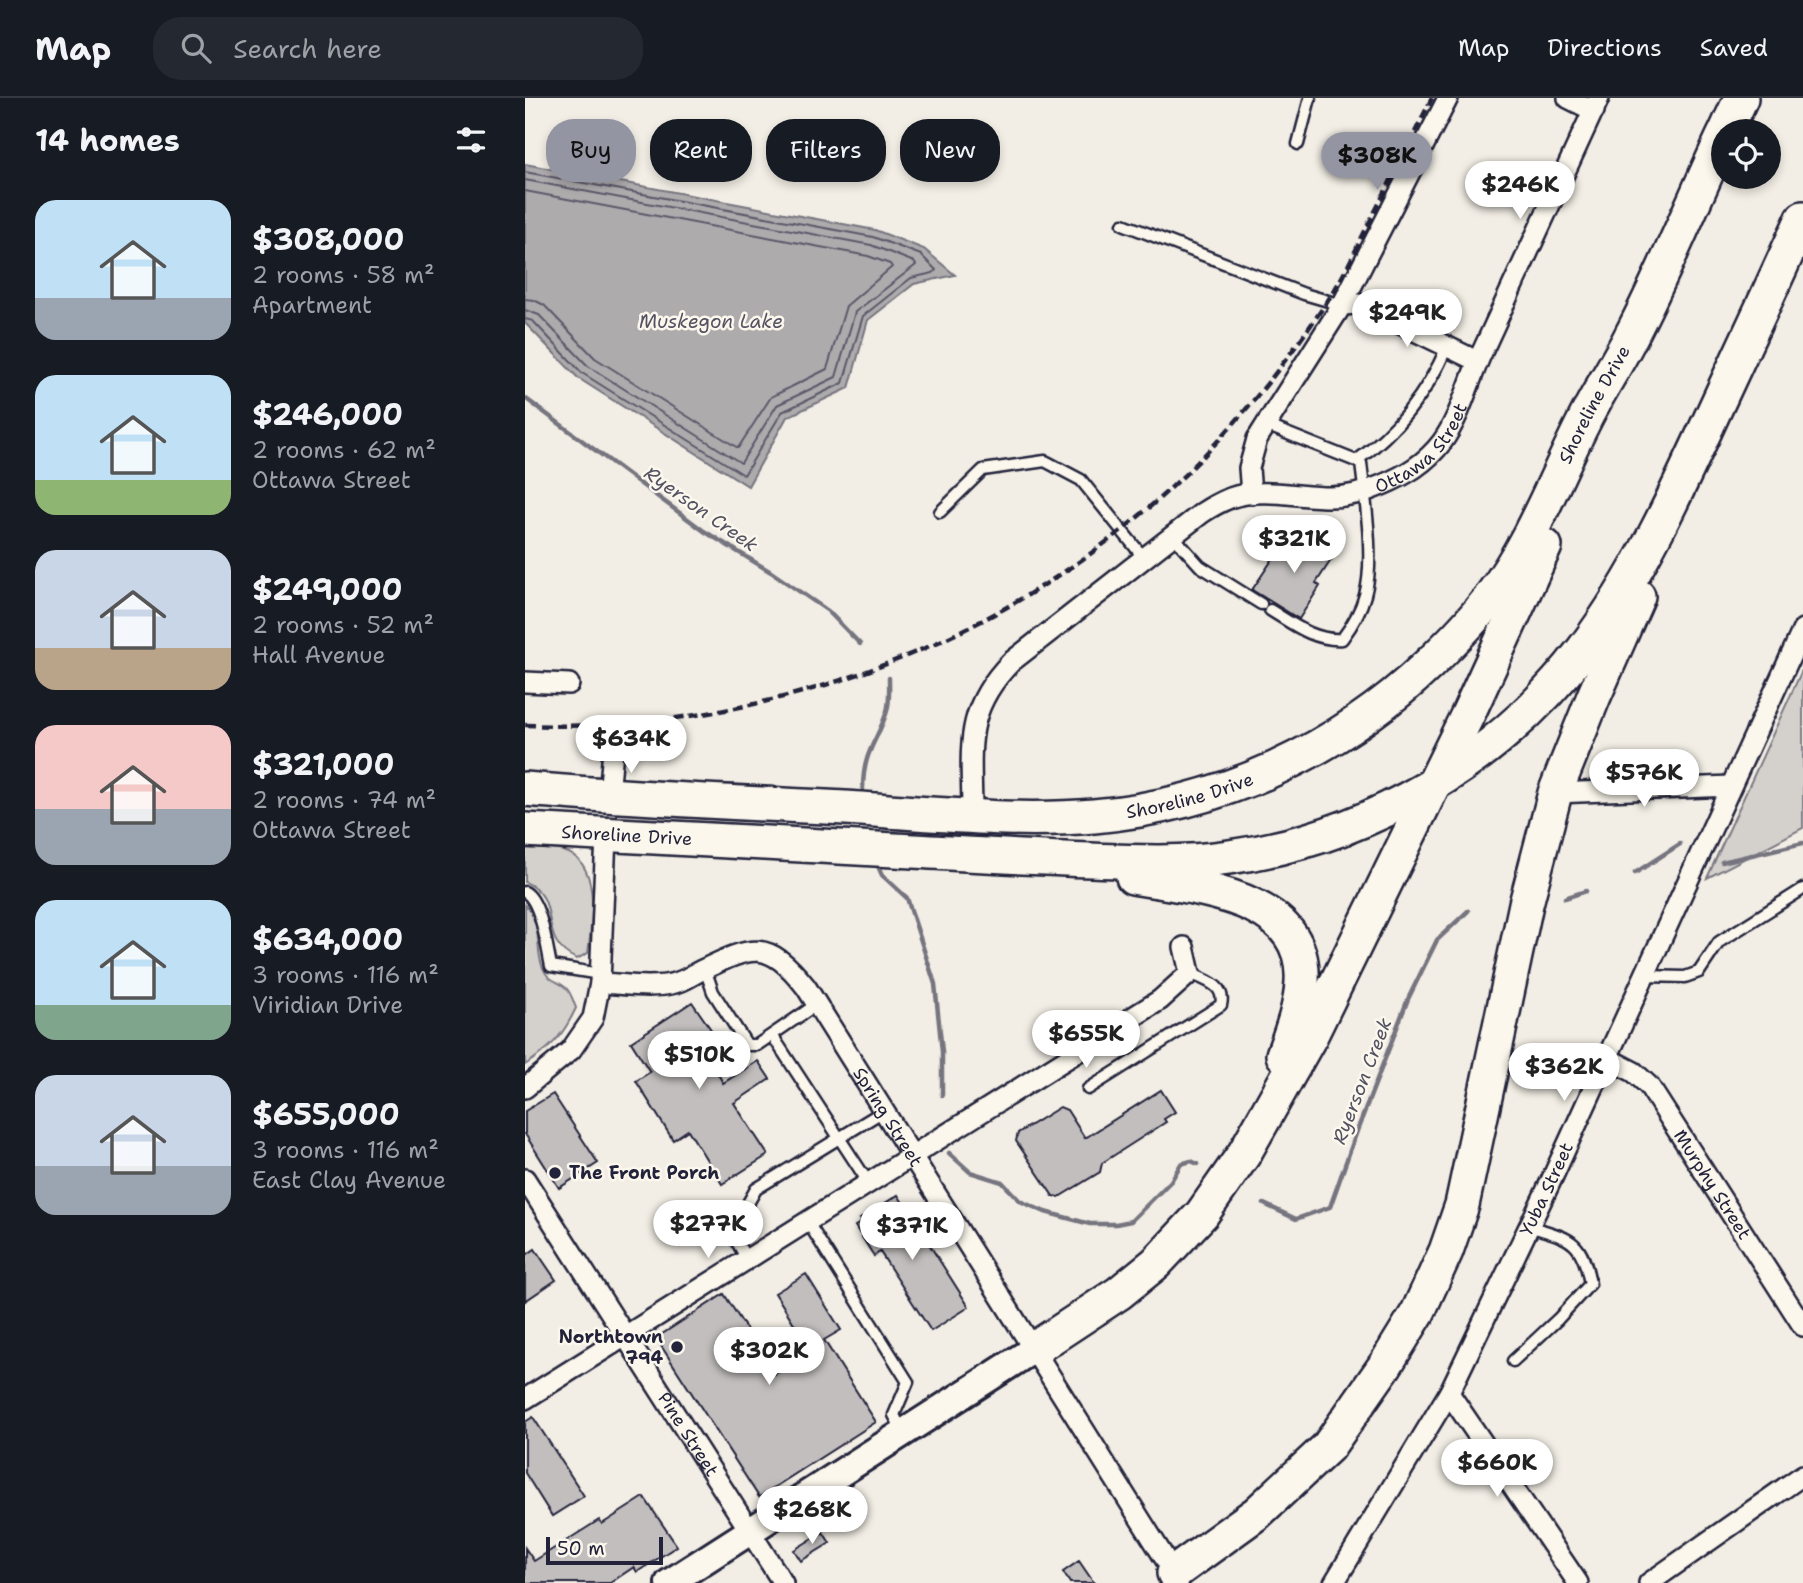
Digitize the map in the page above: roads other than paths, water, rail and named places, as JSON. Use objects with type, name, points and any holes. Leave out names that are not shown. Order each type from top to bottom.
[{"type":"highway","points":[[1731,119],[1741,98]]},
{"type":"highway","points":[[1034,1349],[1119,1293],[1164,1255],[1202,1214],[1244,1154],[1265,1118],[1310,1037],[1468,714],[1591,446],[1633,334],[1711,164]]},
{"type":"highway","points":[[1171,1580],[1257,1513],[1328,1447],[1375,1381],[1417,1312],[1446,1251],[1462,1205],[1526,904],[1555,793],[1651,566],[1688,469],[1803,218]]},
{"type":"highway","name":"Shoreline Drive","points":[[525,789],[609,796],[972,815],[1091,816],[1130,812],[1209,794],[1290,763],[1338,737],[1408,685],[1492,596],[1515,561],[1589,410],[1633,334]]},
{"type":"highway","name":"Shoreline Drive","points":[[525,830],[1035,858],[1182,861],[1263,852],[1305,841],[1396,806],[1431,786],[1514,726],[1582,651],[1630,579],[1688,469]]},
{"type":"highway","points":[[525,797],[609,796]]},
{"type":"highway","points":[[708,840],[770,831],[967,841],[979,833],[979,827],[972,815]]},
{"type":"highway","points":[[1035,858],[1231,896],[1264,911],[1285,929],[1297,950],[1302,983],[1294,1022],[1265,1118]]},
{"type":"main road","points":[[669,1583],[1034,1349]]},
{"type":"street","points":[[1251,494],[1249,468],[1258,439],[1342,305],[1448,98]]},
{"type":"street","points":[[1568,98],[1596,104]]},
{"type":"street","name":"Ottawa Street","points":[[972,815],[974,721],[989,689],[1011,662],[1218,503],[1232,497],[1251,494],[1333,497],[1364,491],[1399,478],[1419,466],[1433,453],[1451,426],[1477,361],[1596,104]]},
{"type":"street","points":[[1342,305],[1359,304],[1477,361]]},
{"type":"street","name":"Yuba Street","points":[[1334,1583],[1449,1393],[1607,1058],[1803,629]]},
{"type":"street","points":[[525,682],[569,684]]},
{"type":"street","points":[[609,796],[613,750]]},
{"type":"street","points":[[1555,793],[1731,786]]},
{"type":"street","points":[[525,1088],[571,1050],[593,1018],[600,979],[606,835]]},
{"type":"street","points":[[525,1399],[1160,1000],[1190,973],[1184,947]]},
{"type":"street","name":"Spring Street","points":[[600,979],[663,985],[678,982],[740,953],[753,950],[777,956],[789,966],[817,1004],[1034,1349],[1171,1580]]},
{"type":"street","name":"Murphy Street","points":[[1607,1058],[1634,1072],[1649,1086],[1803,1326]]},
{"type":"street","name":"Pine Street","points":[[525,1179],[783,1583]]},
{"type":"street","points":[[1449,1393],[1578,1583]]},
{"type":"street","points":[[1649,1583],[1803,1475]]},
{"type":"lane","points":[[1298,144],[1310,98]]},
{"type":"lane","points":[[1123,225],[1304,294],[1342,305]]},
{"type":"lane","points":[[1356,461],[1381,443],[1415,405],[1438,368],[1447,347]]},
{"type":"lane","points":[[1266,425],[1361,463],[1369,565],[1365,596],[1342,639],[1326,640],[1306,632],[1270,610]]},
{"type":"lane","points":[[940,513],[983,471],[1045,461],[1081,480],[1144,558]]},
{"type":"lane","points":[[1173,536],[1200,566],[1261,604]]},
{"type":"lane","points":[[1644,976],[1685,977],[1699,972],[1719,942],[1803,889]]},
{"type":"lane","points":[[525,892],[530,895],[537,909],[551,966],[600,979]]},
{"type":"lane","points":[[705,969],[713,992],[747,1045],[757,1045],[817,1004]]},
{"type":"lane","points":[[1088,1089],[1221,1004],[1221,992],[1215,984],[1190,973]]},
{"type":"lane","points":[[772,1035],[868,1182]]},
{"type":"lane","points":[[747,1259],[735,1239],[733,1230],[756,1189],[885,1111]]},
{"type":"lane","points":[[807,1221],[908,1382],[894,1415],[904,1433]]},
{"type":"lane","points":[[1513,1361],[1558,1319],[1590,1284],[1585,1258],[1570,1239],[1529,1226]]},
{"type":"water","name":"Muskegon Lake","points":[[525,164],[546,168],[546,182],[620,182],[875,230],[924,249],[955,275],[914,284],[868,320],[849,388],[787,417],[748,486],[578,378],[525,323]]},
{"type":"waterway","name":"Ryerson Creek","points":[[525,398],[704,531],[828,611],[860,644]]},
{"type":"waterway","name":"Ryerson Creek","points":[[863,789],[865,765],[888,707],[889,678]]},
{"type":"waterway","name":"Ryerson Creek","points":[[1722,862],[1803,843]]},
{"type":"waterway","name":"Ryerson Creek","points":[[1635,873],[1680,844]]},
{"type":"waterway","name":"Ryerson Creek","points":[[878,866],[882,875],[907,898],[935,984],[942,1052],[942,1095]]},
{"type":"waterway","name":"Ryerson Creek","points":[[1565,898],[1586,891]]},
{"type":"waterway","name":"Ryerson Creek","points":[[1264,1204],[1296,1219],[1330,1207],[1408,999],[1437,940],[1468,911]]},
{"type":"waterway","name":"Ryerson Creek","points":[[949,1153],[970,1172],[1002,1182],[1020,1201],[1045,1212],[1090,1224],[1131,1221],[1171,1181],[1181,1164],[1191,1161],[1198,1164]]},
{"type":"railway","points":[[525,725],[608,724],[690,716],[771,700],[851,677],[928,646],[1003,609],[1073,566],[1139,516],[1192,468],[1240,416],[1285,361],[1349,265],[1432,98]]},
{"type":"place","name":"The Front Porch","points":[[555,1173]]},
{"type":"place","name":"Northtown 794","points":[[677,1347]]}]
